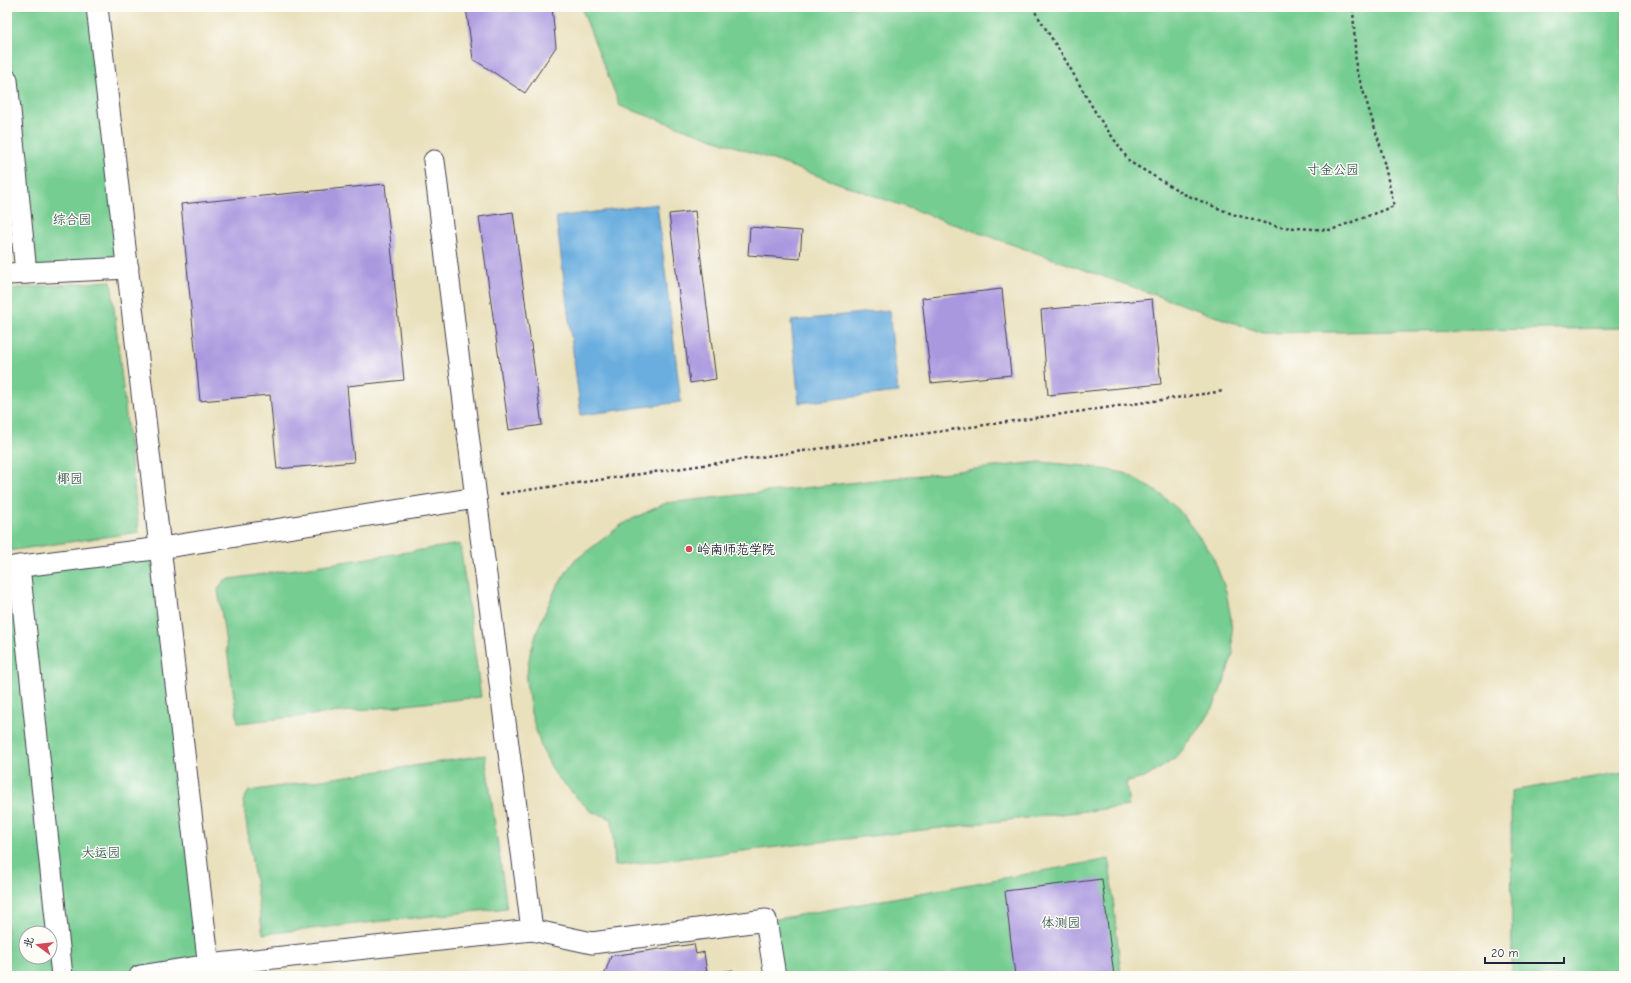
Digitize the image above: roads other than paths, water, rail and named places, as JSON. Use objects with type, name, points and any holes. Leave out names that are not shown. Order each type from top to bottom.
[{"type":"street","points":[[97,7],[210,971]]},
{"type":"street","points":[[7,80],[17,273],[128,268]]},
{"type":"street","points":[[434,161],[532,930]]},
{"type":"street","points":[[62,976],[19,566],[160,548],[476,498]]},
{"type":"street","points":[[140,976],[210,971],[532,930],[592,943],[766,920],[774,976]]},
{"type":"water","points":[[657,204],[681,402],[581,415],[556,217]]},
{"type":"water","points":[[889,310],[898,392],[799,403],[791,321]]},
{"type":"place","name":"岭南师范学院","points":[[689,549]]},
{"type":"park label","name":"寸金公园","points":[[1333,169]]},
{"type":"park label","name":"综合园","points":[[72,219]]},
{"type":"park label","name":"椰园","points":[[70,478]]},
{"type":"park label","name":"大运园","points":[[101,852]]},
{"type":"park label","name":"体测园","points":[[1061,922]]}]
